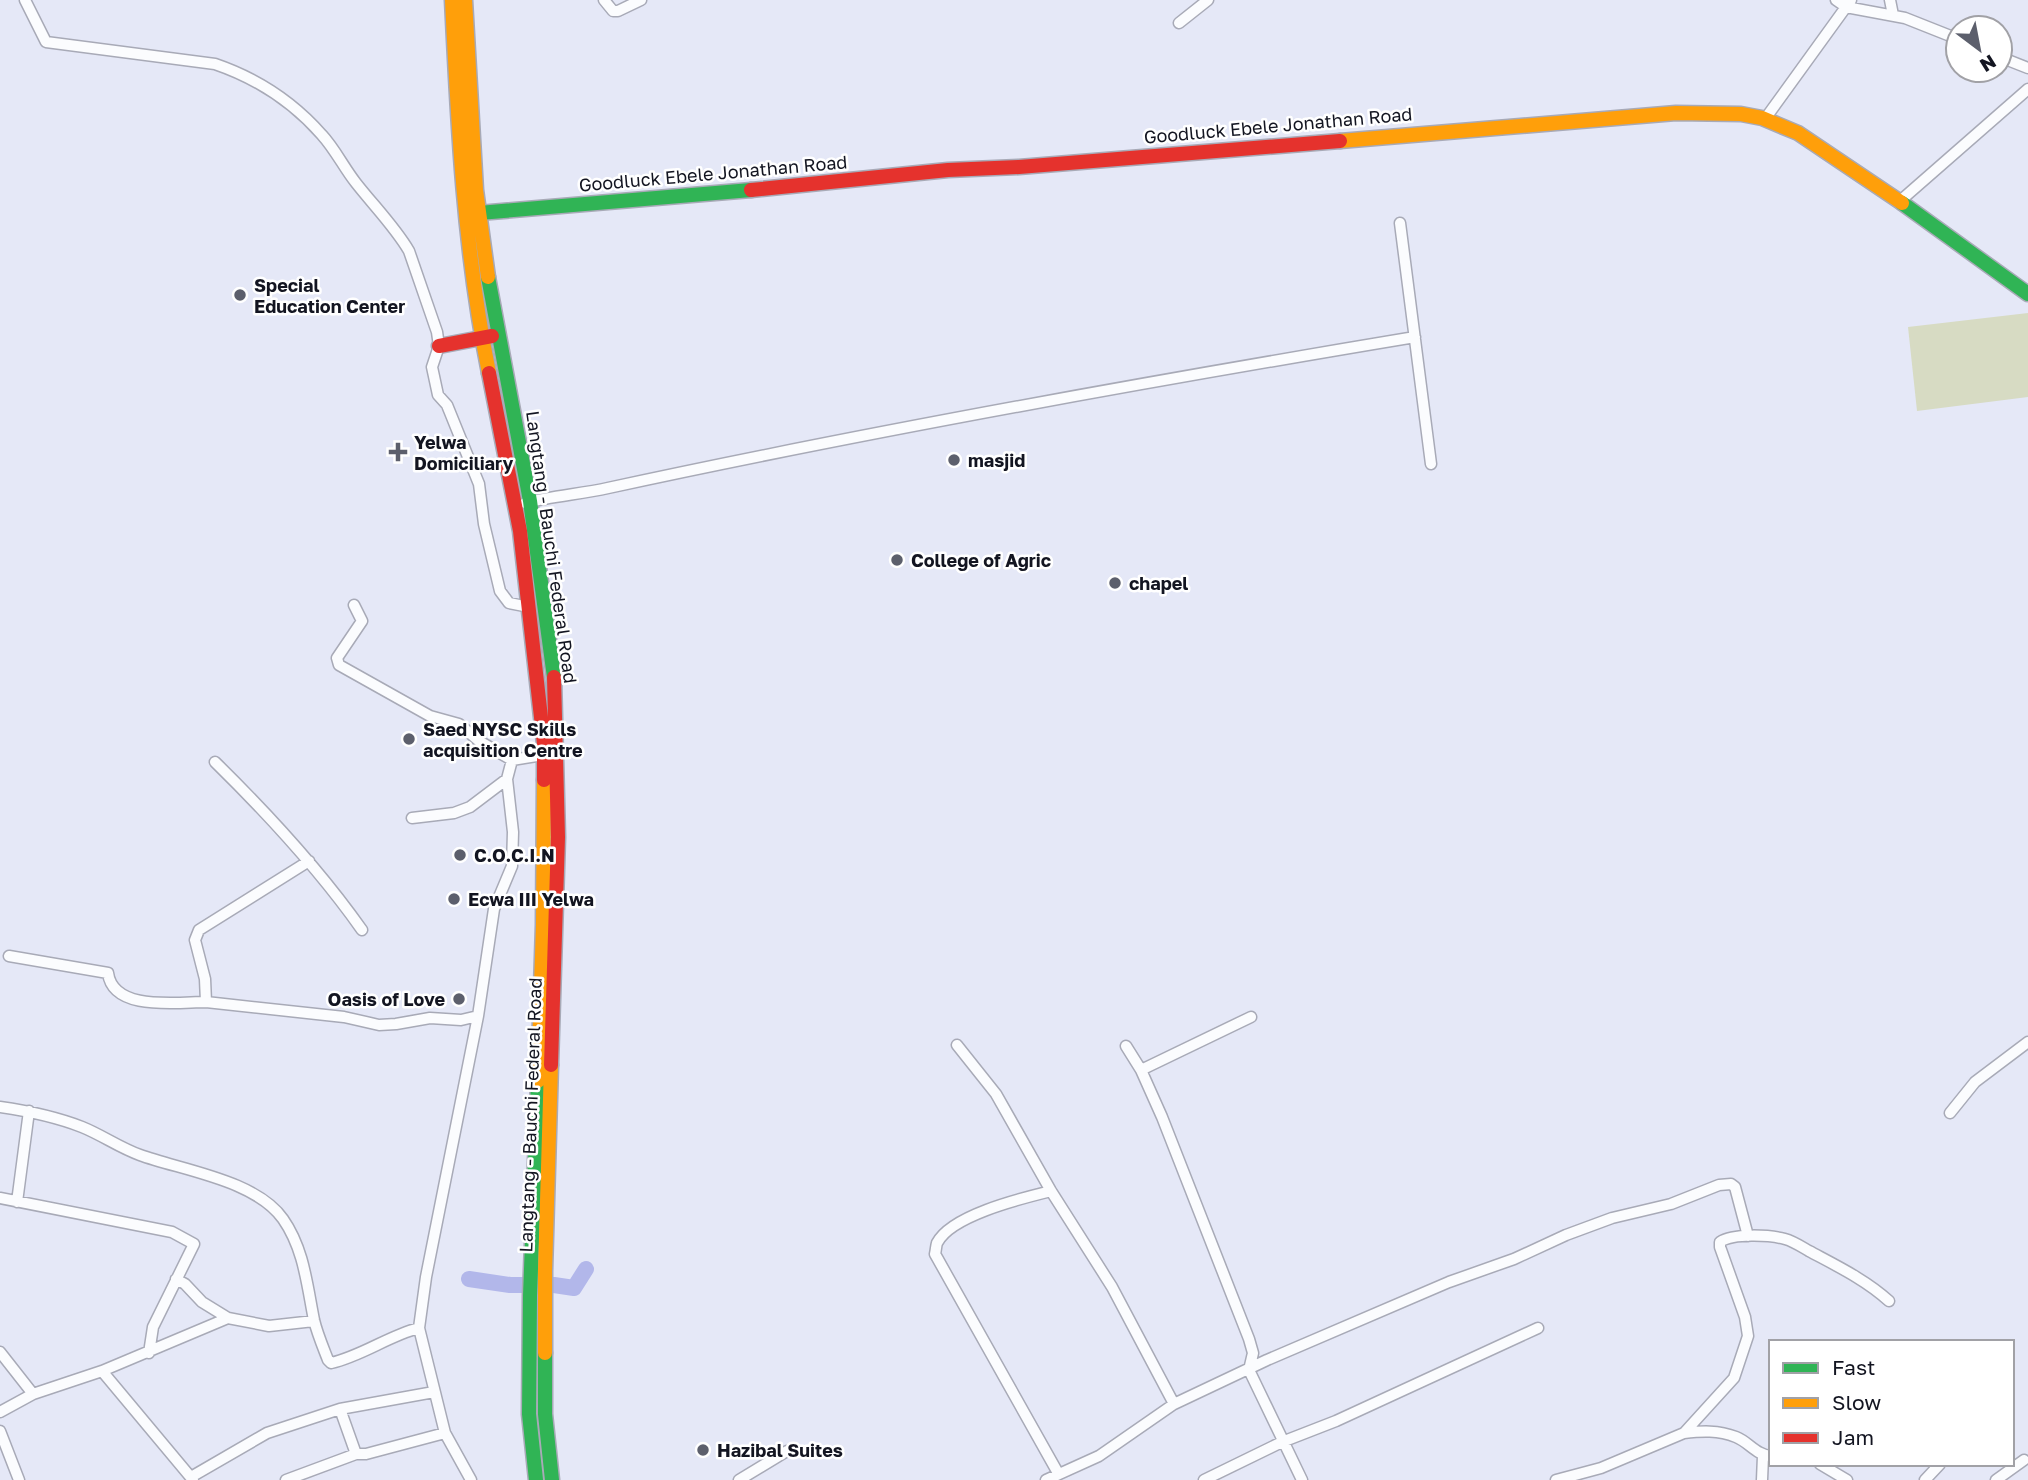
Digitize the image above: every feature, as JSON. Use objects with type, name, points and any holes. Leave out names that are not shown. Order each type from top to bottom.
[{"type":"main road","points":[[452,0],[458,124],[470,255],[482,339],[523,503],[529,607],[538,679],[543,755],[538,1296],[552,1480]]},
{"type":"main road","name":"Langtang - Bauchi Federal Road","points":[[465,0],[479,214],[523,503],[548,623],[555,691],[558,837],[538,1270]]},
{"type":"main road","name":"Goodluck Ebele Jonathan Road","points":[[479,214],[806,186],[948,170],[1019,167],[1676,113],[1738,113],[1765,118],[1799,134],[1881,192],[1900,201],[2028,294]]},
{"type":"main road","points":[[439,346],[498,334]]},
{"type":"main road","points":[[536,1480],[529,1414],[538,1296]]},
{"type":"street","points":[[25,0],[46,42],[215,64],[241,73],[263,85],[298,111],[323,136],[402,240],[423,287],[439,346],[432,367],[438,395],[447,405],[479,484],[484,524],[500,591],[509,603],[529,607]]},
{"type":"street","points":[[604,0],[613,11],[618,11],[641,0]]},
{"type":"street","points":[[1179,23],[1208,0]]},
{"type":"street","points":[[1836,0],[1893,15],[1944,33]]},
{"type":"street","points":[[1890,0],[1893,15]]},
{"type":"street","points":[[1765,118],[1848,4]]},
{"type":"street","points":[[1900,201],[2028,89]]},
{"type":"street","points":[[1400,223],[1431,464]]},
{"type":"street","points":[[523,503],[597,491],[882,431],[1415,337]]},
{"type":"street","points":[[354,605],[362,621],[337,658],[339,665],[430,716],[459,724],[479,741],[512,760],[543,755]]},
{"type":"street","points":[[471,1480],[445,1433],[419,1328],[426,1278],[478,1016],[494,908],[512,866],[513,832],[507,779],[512,760]]},
{"type":"street","points":[[215,762],[309,861],[334,890],[362,930]]},
{"type":"street","points":[[412,818],[454,813],[470,807],[507,779]]},
{"type":"street","points":[[206,1002],[205,979],[195,940],[199,930],[309,861]]},
{"type":"street","points":[[9,956],[108,973],[109,983],[116,992],[145,1003],[206,1002],[344,1017],[379,1025],[430,1018],[461,1020],[478,1016]]},
{"type":"street","points":[[1141,1070],[1251,1017]]},
{"type":"street","points":[[1950,1113],[1975,1082],[2028,1042]]},
{"type":"street","points":[[957,1045],[996,1094],[1051,1191],[1112,1287],[1174,1404]]},
{"type":"street","points":[[1126,1046],[1141,1070],[1163,1117],[1249,1339],[1252,1353],[1249,1370],[1302,1480]]},
{"type":"street","points":[[0,1107],[29,1111],[83,1128],[139,1155],[200,1171],[240,1188],[270,1205],[283,1219],[305,1265],[314,1321],[331,1363],[356,1356],[396,1334],[419,1328]]},
{"type":"street","points":[[17,1202],[29,1111]]},
{"type":"street","points":[[1046,1480],[1099,1456],[1174,1404],[1449,1282],[1514,1259],[1566,1234],[1612,1218],[1671,1204],[1719,1185],[1731,1184],[1735,1187],[1748,1236]]},
{"type":"street","points":[[1051,1191],[990,1209],[960,1222],[937,1243],[935,1254],[1058,1473]]},
{"type":"street","points":[[0,1198],[172,1231],[194,1244],[153,1327],[149,1353]]},
{"type":"street","points":[[1684,1433],[1725,1390],[1738,1369],[1748,1336],[1745,1317],[1720,1247],[1723,1239],[1748,1236],[1785,1239],[1848,1272],[1889,1301]]},
{"type":"street","points":[[176,1279],[185,1284],[202,1302],[228,1318],[269,1326],[314,1321]]},
{"type":"street","points":[[0,1412],[33,1394],[149,1353],[228,1318]]},
{"type":"street","points":[[1204,1480],[1282,1442],[1336,1421],[1538,1328]]},
{"type":"street","points":[[0,1352],[33,1394]]},
{"type":"street","points":[[102,1371],[192,1479],[267,1433],[340,1409],[435,1392]]},
{"type":"street","points":[[340,1409],[356,1454]]},
{"type":"street","points":[[0,1431],[5,1457],[19,1480]]},
{"type":"street","points":[[1556,1480],[1601,1468],[1684,1433],[1713,1431],[1738,1437],[1767,1456],[1762,1480]]},
{"type":"street","points":[[286,1480],[356,1454],[366,1454],[445,1433]]},
{"type":"street","points":[[739,1480],[787,1451]]},
{"type":"street","points":[[1996,1480],[2024,1460]]},
{"type":"street","points":[[1823,1466],[1847,1480]]},
{"type":"street","points":[[1925,1480],[1938,1466]]},
{"type":"green space","points":[[2028,313],[2028,397],[1917,411],[1908,327]]},
{"type":"waterway","points":[[469,1279],[510,1285],[574,1288],[586,1269]]},
{"type":"traffic: fast","points":[[479,213],[751,190]]},
{"type":"traffic: fast","points":[[1902,203],[2028,294]]},
{"type":"traffic: fast","points":[[488,277],[530,501],[554,677]]},
{"type":"traffic: fast","points":[[536,1480],[529,1414],[530,1296],[538,1081]]},
{"type":"traffic: fast","points":[[545,1353],[545,1414],[552,1480]]},
{"type":"traffic: slow","points":[[452,0],[468,234],[489,373]]},
{"type":"traffic: slow","points":[[465,0],[476,190],[488,277]]},
{"type":"traffic: slow","points":[[1340,141],[1676,113],[1741,114],[1762,118],[1798,133],[1902,203]]},
{"type":"traffic: slow","points":[[538,1081],[544,780]]},
{"type":"traffic: slow","points":[[545,1353],[551,1065]]},
{"type":"traffic: jam","points":[[751,190],[948,170],[1019,167],[1340,141]]},
{"type":"traffic: jam","points":[[439,346],[492,336]]},
{"type":"traffic: jam","points":[[489,373],[520,531],[544,744],[544,780]]},
{"type":"traffic: jam","points":[[551,1065],[558,837],[554,677]]},
{"type":"place","name":"Special Education Center","points":[[240,295]]},
{"type":"place","name":"Yelwa Domiciliary","points":[[398,452]]},
{"type":"place","name":"masjid","points":[[954,460]]},
{"type":"place","name":"College of Agric","points":[[897,560]]},
{"type":"place","name":"chapel","points":[[1115,583]]},
{"type":"place","name":"Saed NYSC Skills acquisition Centre","points":[[409,739]]},
{"type":"place","name":"C.O.C.I.N","points":[[460,855]]},
{"type":"place","name":"Ecwa III Yelwa","points":[[454,899]]},
{"type":"place","name":"Oasis of Love","points":[[459,999]]},
{"type":"place","name":"Hazibal Suites","points":[[703,1450]]}]
